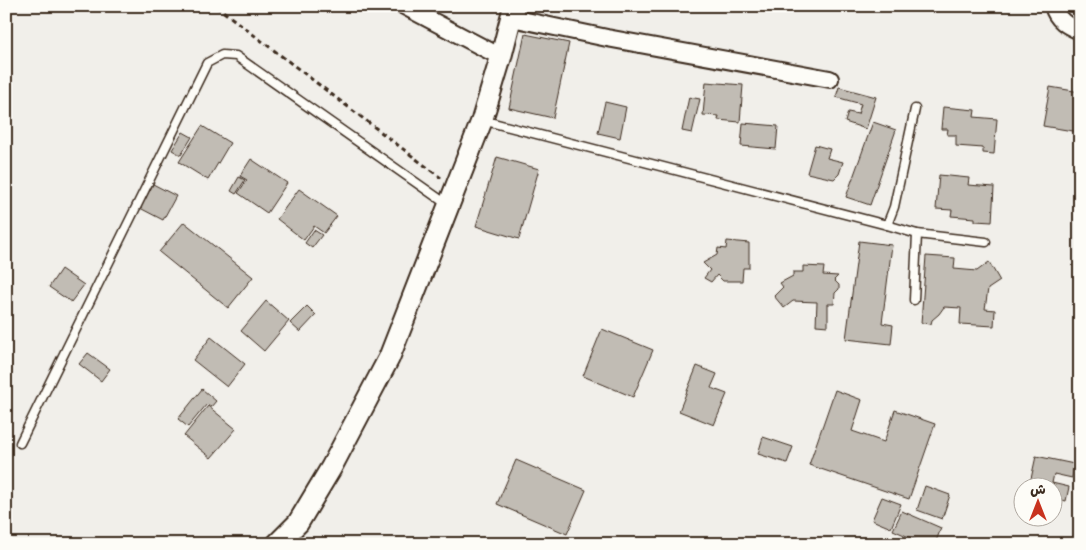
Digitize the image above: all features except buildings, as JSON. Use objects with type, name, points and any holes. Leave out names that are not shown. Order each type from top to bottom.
[{"type":"street","points":[[404,6],[501,57]]},
{"type":"street","points":[[1053,6],[1056,16],[1068,26],[1080,31]]},
{"type":"street","points":[[277,544],[298,523],[331,468],[388,358],[482,120],[513,12],[607,38],[830,79]]},
{"type":"lane","points":[[20,443],[207,63],[222,54],[236,56],[452,198]]},
{"type":"lane","points":[[887,225],[894,207],[915,109]]},
{"type":"lane","points":[[482,120],[917,234],[986,242]]},
{"type":"lane","points":[[914,300],[917,234]]},
{"type":"path","points":[[216,6],[452,198]]}]
